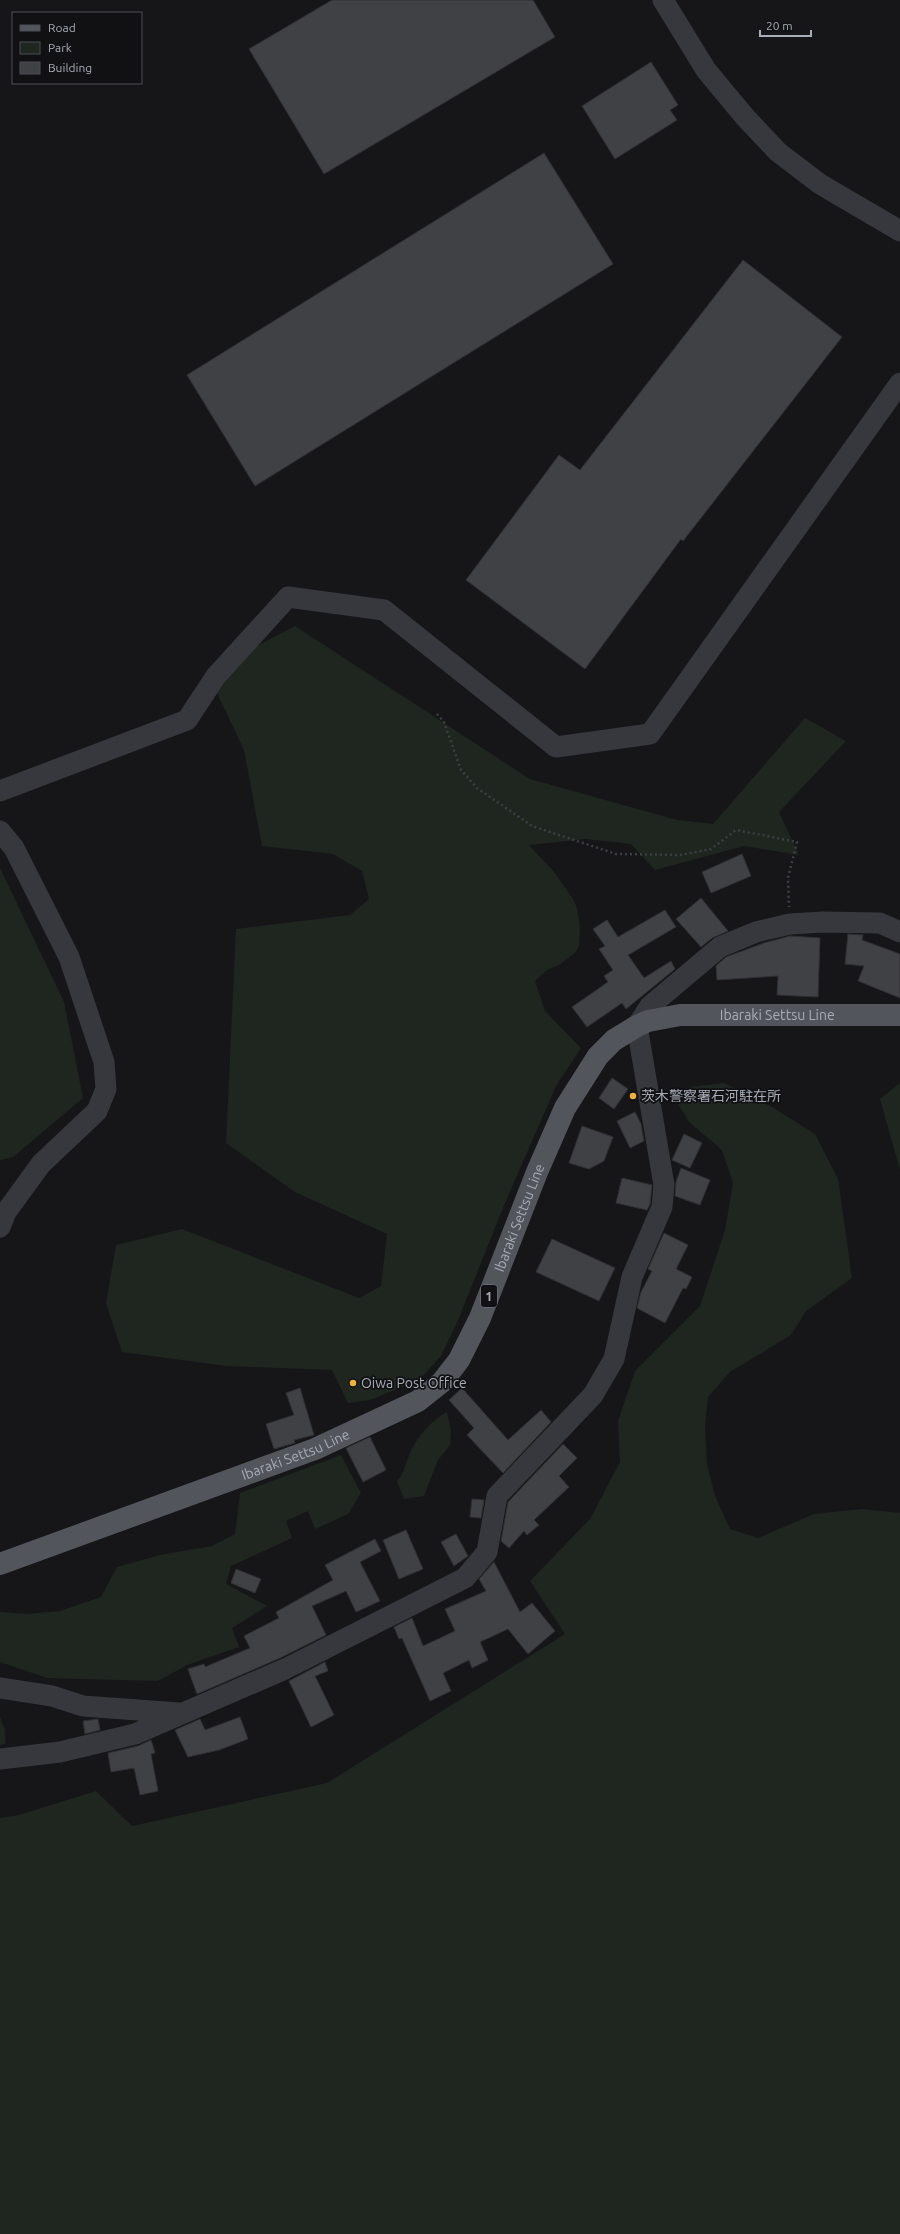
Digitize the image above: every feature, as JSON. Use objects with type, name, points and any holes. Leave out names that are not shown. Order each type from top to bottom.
[{"type":"main road","name":"Ibaraki Settsu Line","points":[[0,1564],[315,1448],[418,1401],[442,1382],[459,1360],[480,1318],[537,1172],[565,1108],[598,1056],[614,1040],[648,1021],[680,1015],[900,1015]]},
{"type":"street","points":[[663,0],[706,70],[745,117],[778,152],[820,184],[900,231]]},
{"type":"street","points":[[0,791],[187,720],[216,676],[288,597],[384,610],[556,747],[650,734],[900,383]]},
{"type":"street","points":[[0,831],[14,848],[69,957],[104,1062],[106,1088],[97,1111],[41,1164],[6,1212],[0,1227]]},
{"type":"street","points":[[0,1760],[60,1752],[135,1734],[285,1669],[465,1578],[487,1552],[497,1496],[593,1395],[614,1358],[632,1277],[662,1207],[664,1185],[637,1026],[650,1006],[720,947],[756,932],[790,924],[823,922],[880,923],[900,932]]},
{"type":"street","points":[[0,1688],[52,1696],[83,1706],[182,1713]]},
{"type":"path","points":[[436,714],[444,722],[461,770],[476,788],[532,826],[563,838],[616,854],[680,855],[711,849],[736,830],[797,842],[788,878],[790,924]]},
{"type":"green space","points":[[295,626],[530,779],[677,820],[713,824],[805,718],[846,741],[779,812],[799,855],[744,846],[655,870],[631,844],[586,839],[529,845],[555,873],[573,899],[577,908],[580,927],[579,946],[575,953],[559,965],[547,970],[535,981],[545,1011],[581,1048],[556,1086],[505,1203],[456,1325],[441,1356],[419,1380],[370,1400],[348,1403],[332,1370],[227,1366],[122,1352],[106,1303],[116,1245],[182,1229],[359,1298],[381,1286],[387,1234],[295,1192],[226,1143],[236,929],[350,915],[369,899],[362,871],[333,854],[262,846],[244,750],[207,672]]},
{"type":"green space","points":[[0,868],[64,1002],[83,1098],[13,1157],[0,1160]]},
{"type":"green space","points":[[724,1083],[772,1107],[815,1134],[838,1179],[852,1278],[806,1311],[791,1335],[730,1372],[708,1397],[705,1427],[707,1464],[715,1496],[730,1529],[758,1538],[814,1514],[862,1509],[900,1513],[900,2234],[0,2234],[0,1818],[19,1815],[96,1791],[132,1826],[327,1783],[565,1634],[530,1581],[590,1519],[620,1462],[618,1421],[635,1371],[700,1306],[725,1230],[733,1183],[722,1150],[689,1122],[677,1102],[689,1087]]},
{"type":"green space","points":[[900,1083],[900,1170],[880,1099]]},
{"type":"green space","points":[[447,1412],[451,1430],[450,1445],[438,1460],[424,1496],[404,1499],[397,1481],[403,1471],[413,1446],[426,1429]]},
{"type":"green space","points":[[341,1455],[361,1493],[348,1514],[315,1529],[308,1511],[286,1521],[292,1538],[231,1566],[226,1584],[267,1606],[232,1628],[239,1647],[187,1665],[158,1681],[47,1678],[0,1662],[0,1612],[26,1614],[60,1611],[101,1597],[117,1567],[160,1555],[212,1546],[235,1534],[240,1493]]},
{"type":"green space","points":[[0,1717],[5,1730],[5,1744],[0,1745]]},
{"type":"building","points":[[332,0],[533,0],[555,37],[324,174],[249,49]]},
{"type":"building","points":[[651,62],[678,105],[670,110],[677,120],[615,159],[582,106]]},
{"type":"building","points":[[544,153],[613,264],[255,486],[187,375]]},
{"type":"building","points":[[743,260],[842,337],[683,541],[681,539],[585,669],[466,580],[559,455],[580,470]]},
{"type":"building","points":[[742,854],[751,876],[711,893],[702,872]]},
{"type":"building","points":[[701,898],[728,931],[712,938],[701,947],[676,919]]},
{"type":"building","points":[[665,910],[676,927],[628,955],[644,978],[671,961],[675,969],[626,1009],[622,1003],[587,1027],[572,1007],[608,982],[604,976],[613,970],[599,949],[605,946],[593,929],[607,920],[618,937]]},
{"type":"building","points":[[848,934],[863,935],[862,940],[900,954],[900,998],[858,981],[864,966],[845,964]]},
{"type":"building","points":[[790,936],[820,938],[818,997],[777,995],[778,976],[717,980],[716,966],[726,957],[764,943]]},
{"type":"building","points":[[612,1078],[628,1089],[614,1109],[599,1098]]},
{"type":"building","points":[[635,1112],[641,1124],[644,1141],[630,1148],[617,1121]]},
{"type":"building","points":[[582,1126],[613,1137],[604,1161],[589,1169],[569,1163]]},
{"type":"building","points":[[684,1134],[702,1143],[690,1168],[672,1160]]},
{"type":"building","points":[[681,1168],[710,1180],[700,1205],[675,1196],[676,1182]]},
{"type":"building","points":[[622,1178],[652,1185],[650,1204],[647,1210],[616,1203]]},
{"type":"building","points":[[664,1233],[688,1245],[676,1269],[692,1277],[686,1289],[683,1288],[665,1323],[637,1308],[641,1292],[652,1271],[648,1269]]},
{"type":"building","points":[[552,1239],[615,1268],[599,1301],[536,1272]]},
{"type":"building","points":[[300,1388],[314,1435],[294,1440],[295,1443],[274,1449],[266,1424],[294,1415],[286,1393]]},
{"type":"building","points":[[462,1388],[508,1440],[541,1410],[551,1422],[503,1473],[467,1435],[474,1428],[449,1400]]},
{"type":"building","points":[[370,1437],[386,1470],[363,1482],[346,1448]]},
{"type":"building","points":[[563,1444],[577,1458],[559,1476],[569,1487],[534,1520],[539,1525],[527,1535],[524,1531],[509,1548],[501,1541],[508,1502]]},
{"type":"building","points":[[472,1499],[484,1500],[481,1518],[470,1517]]},
{"type":"building","points":[[406,1530],[423,1569],[399,1579],[383,1540]]},
{"type":"building","points":[[456,1534],[468,1556],[454,1566],[441,1542]]},
{"type":"building","points":[[375,1539],[381,1551],[360,1562],[380,1601],[356,1612],[346,1591],[312,1606],[326,1635],[280,1658],[197,1694],[188,1669],[204,1664],[205,1667],[250,1648],[244,1636],[279,1618],[276,1612],[333,1580],[325,1565]]},
{"type":"building","points":[[494,1562],[520,1612],[532,1603],[555,1631],[528,1654],[508,1629],[480,1642],[488,1660],[472,1668],[469,1660],[443,1673],[451,1691],[430,1701],[402,1638],[399,1639],[394,1627],[412,1618],[423,1646],[455,1631],[445,1609],[486,1591],[479,1579]]},
{"type":"building","points":[[236,1569],[261,1579],[255,1593],[231,1583]]},
{"type":"building","points":[[325,1662],[328,1671],[315,1676],[334,1715],[311,1727],[289,1681]]},
{"type":"building","points":[[240,1717],[248,1739],[219,1750],[188,1757],[175,1730],[200,1719],[205,1730]]},
{"type":"building","points":[[98,1719],[100,1730],[85,1734],[83,1721]]},
{"type":"building","points":[[151,1740],[155,1753],[151,1754],[158,1791],[140,1795],[134,1768],[111,1772],[108,1753],[138,1746]]},
{"type":"place","name":"茨木警察署石河駐在所","points":[[633,1096]]},
{"type":"place","name":"Oiwa Post Office","points":[[353,1383]]}]
